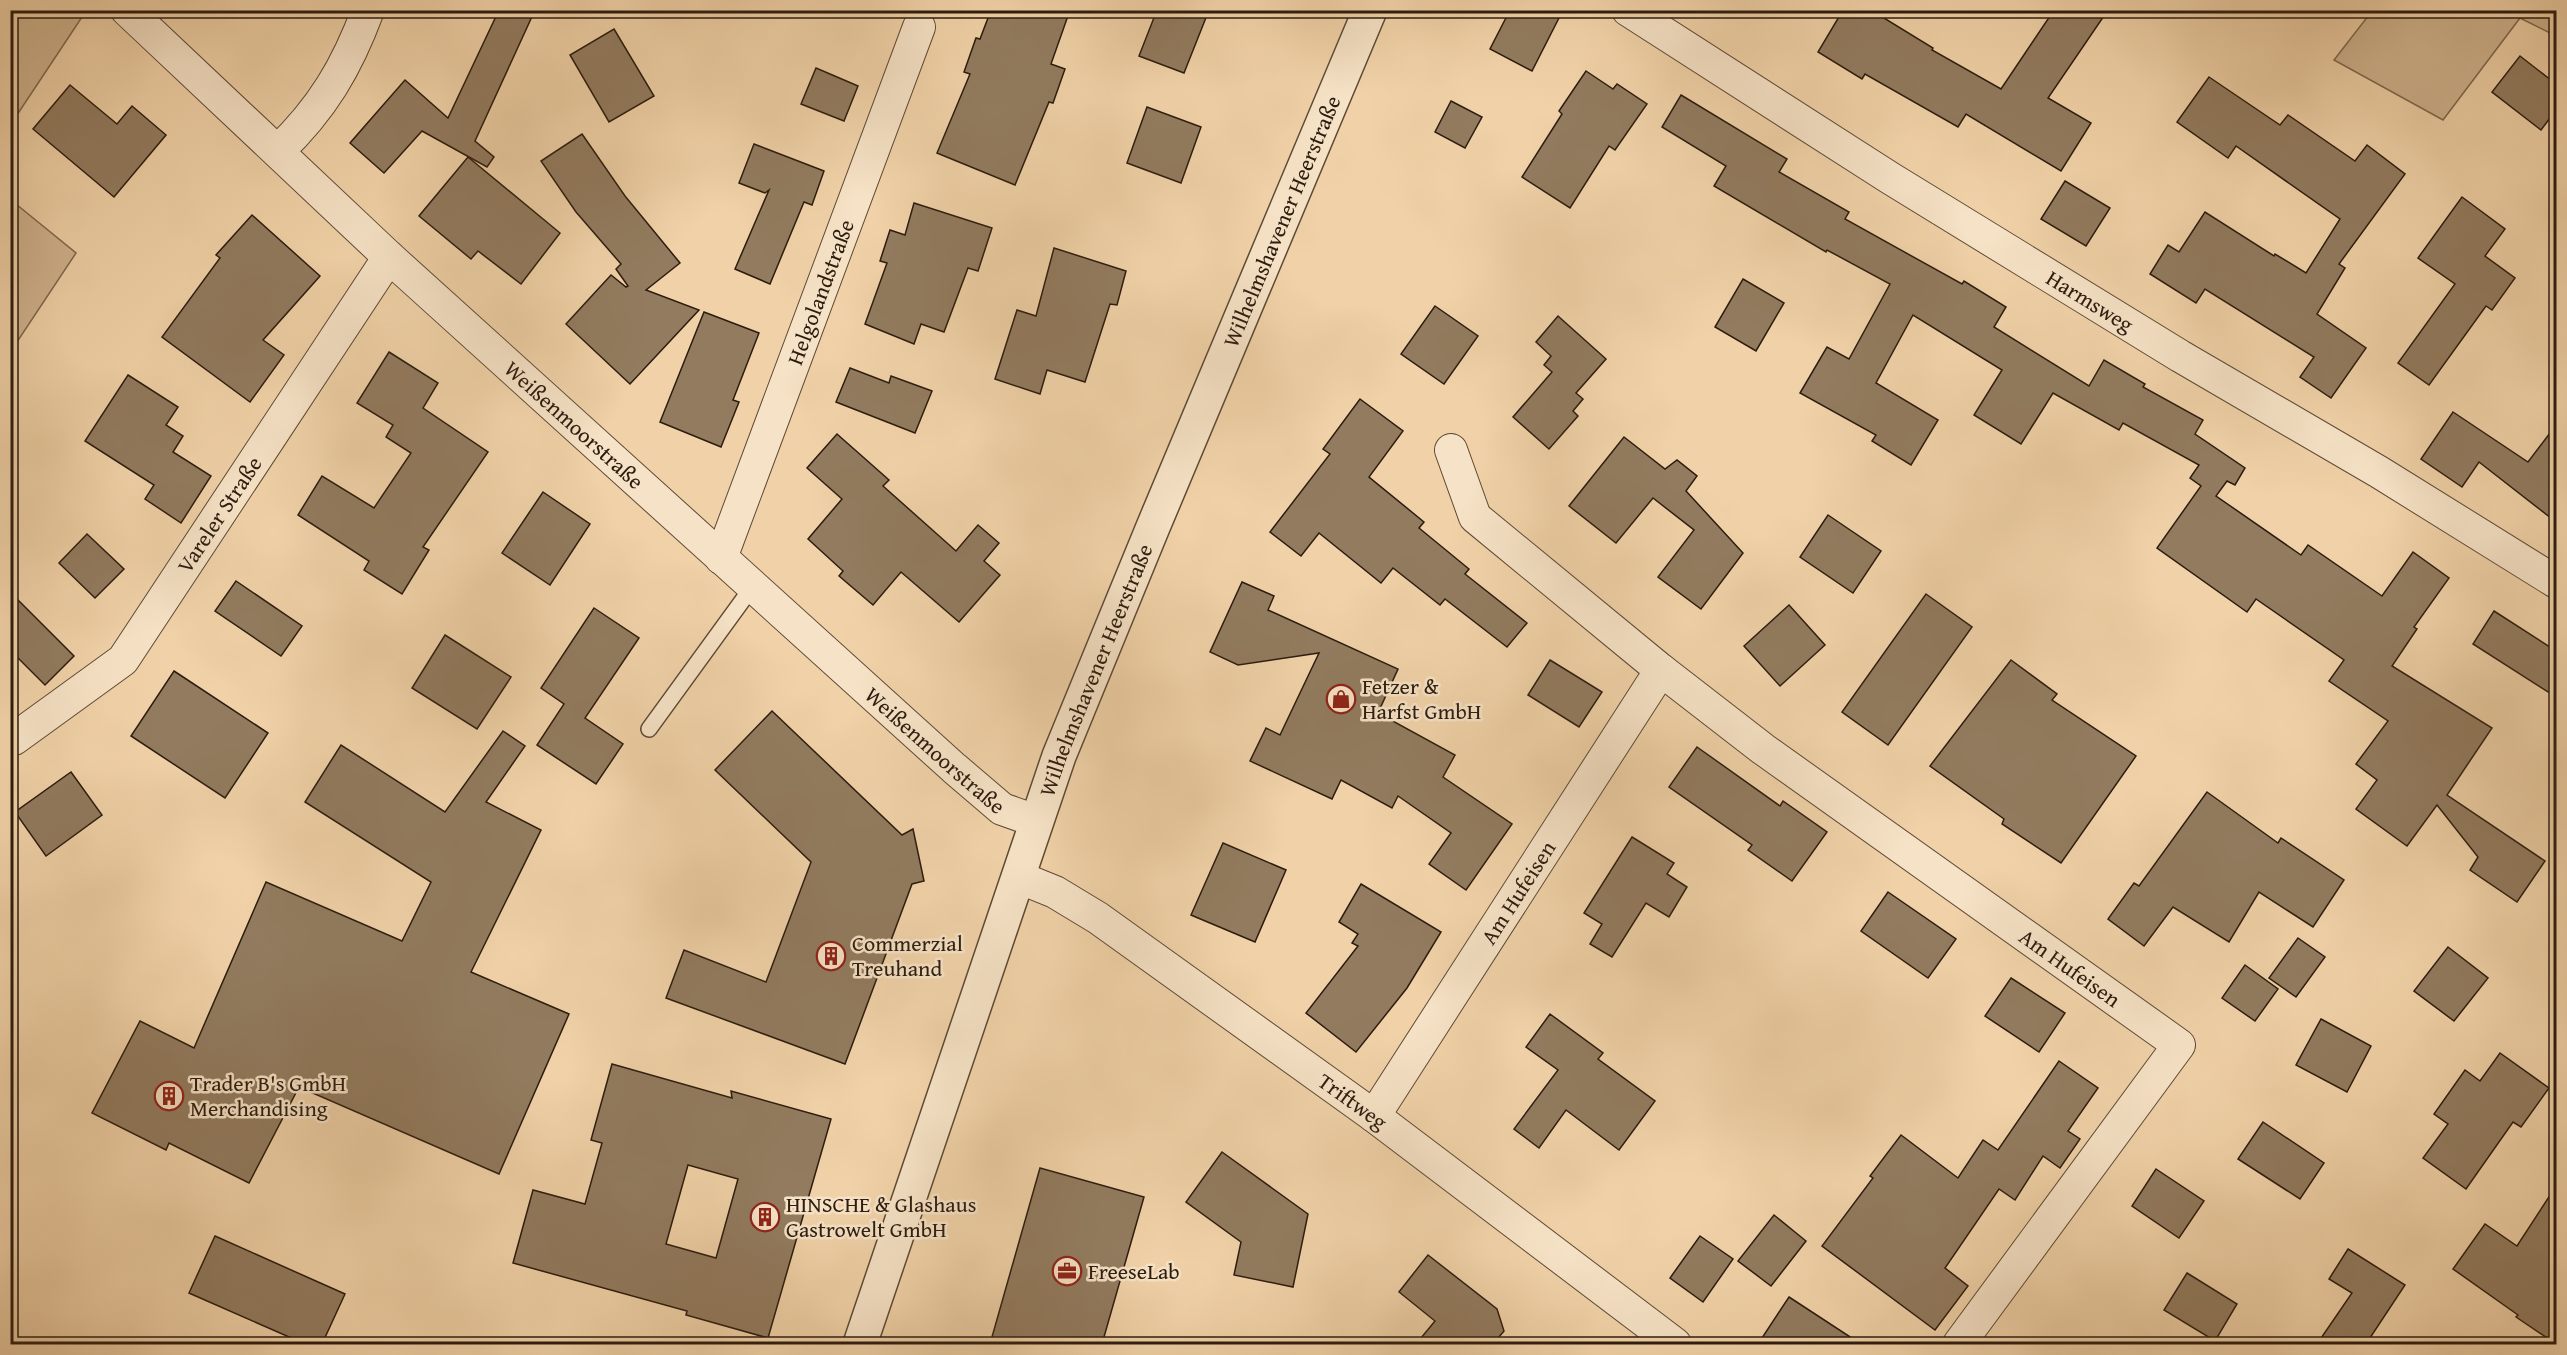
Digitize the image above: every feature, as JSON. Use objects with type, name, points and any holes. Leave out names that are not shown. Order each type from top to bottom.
[{"type":"street","name":"Weißenmoorstraße","points":[[127,10],[389,257],[721,558],[1002,808],[1036,821]]},
{"type":"street","points":[[278,152],[316,111],[341,71],[368,10]]},
{"type":"street","name":"Wilhelmshavener Heerstraße","points":[[860,1344],[1059,756],[1370,10]]},
{"type":"street","name":"Harmsweg","points":[[1628,10],[1890,178],[2180,356],[2379,472],[2556,582]]},
{"type":"street","name":"Helgolandstraße","points":[[721,558],[919,27]]},
{"type":"street","name":"Vareler Straße","points":[[14,739],[123,660],[389,257]]},
{"type":"street","name":"Am Hufeisen","points":[[1451,450],[1475,517],[1661,670],[1773,755],[2179,1045],[1959,1344]]},
{"type":"street","name":"Am Hufeisen","points":[[1374,1116],[1661,670]]},
{"type":"street","name":"Triftweg","points":[[1018,877],[1055,892],[1098,918],[1374,1116],[1675,1344]]},
{"type":"lane","points":[[649,729],[753,586]]},
{"type":"shaded area","points":[[10,11],[86,11],[11,124]]},
{"type":"shaded area","points":[[2372,11],[2556,11],[2556,36],[2520,18],[2443,120],[2334,60]]},
{"type":"shaded area","points":[[11,200],[76,253],[11,351]]},
{"type":"building","points":[[499,10],[535,10],[475,141],[494,157],[487,167],[422,131],[384,173],[350,143],[405,80],[448,118]]},
{"type":"building","points":[[991,10],[1070,10],[1051,64],[1065,69],[1053,103],[1049,102],[1015,185],[937,153],[970,74],[964,72],[976,38],[980,39]]},
{"type":"building","points":[[1157,10],[1209,10],[1184,73],[1139,56]]},
{"type":"building","points":[[1510,10],[1563,10],[1532,71],[1490,49]]},
{"type":"building","points":[[1843,10],[1871,10],[1933,48],[1932,50],[2001,89],[2054,10],[2108,10],[2048,98],[2091,123],[2061,171],[1966,114],[1958,127],[1865,74],[1862,79],[1818,52]]},
{"type":"building","points":[[614,29],[654,96],[609,122],[570,55]]},
{"type":"building","points":[[2520,56],[2556,84],[2556,110],[2541,130],[2492,92]]},
{"type":"building","points":[[816,68],[858,86],[844,121],[801,104]]},
{"type":"building","points":[[1586,71],[1613,89],[1617,84],[1647,104],[1615,150],[1609,146],[1570,208],[1522,177],[1562,114],[1559,111]]},
{"type":"building","points":[[2209,77],[2280,125],[2288,115],[2355,161],[2367,145],[2405,174],[2339,264],[2345,268],[2317,314],[2366,348],[2331,398],[2300,377],[2314,357],[2205,289],[2196,303],[2150,274],[2168,245],[2179,252],[2205,212],[2274,256],[2275,254],[2306,273],[2340,219],[2236,146],[2228,158],[2177,122]]},
{"type":"building","points":[[70,85],[117,124],[132,106],[166,135],[114,197],[33,129]]},
{"type":"building","points":[[1681,95],[1787,159],[1779,172],[1849,212],[1845,219],[1962,284],[1964,281],[2006,307],[1994,327],[2089,386],[2104,360],[2145,384],[2143,387],[2203,420],[2195,434],[2245,468],[2235,485],[2227,481],[2216,496],[2301,555],[2308,545],[2382,596],[2413,552],[2449,578],[2414,627],[2417,629],[2392,666],[2492,728],[2447,795],[2545,861],[2517,902],[2470,870],[2478,857],[2437,805],[2407,846],[2356,809],[2377,780],[2356,764],[2388,721],[2329,681],[2344,660],[2256,599],[2247,612],[2157,548],[2201,486],[2190,478],[2199,465],[2123,423],[2119,430],[2053,393],[2021,444],[1974,415],[2002,370],[1913,315],[1876,383],[1938,420],[1911,465],[1872,441],[1876,435],[1800,393],[1827,347],[1849,359],[1890,284],[1827,250],[1826,252],[1714,186],[1726,166],[1662,127]]},
{"type":"building","points":[[1451,101],[1482,117],[1465,148],[1435,132]]},
{"type":"building","points":[[1147,107],[1201,127],[1181,183],[1127,163]]},
{"type":"building","points":[[582,134],[625,196],[680,263],[646,290],[699,310],[630,384],[566,324],[611,275],[626,287],[628,286],[616,269],[621,264],[576,212],[541,161]]},
{"type":"building","points":[[754,144],[824,171],[812,205],[804,202],[770,284],[735,269],[769,190],[765,193],[739,183]]},
{"type":"building","points":[[468,157],[560,233],[521,284],[478,251],[471,259],[419,216]]},
{"type":"building","points":[[2065,181],[2110,208],[2086,246],[2041,219]]},
{"type":"building","points":[[2462,197],[2505,229],[2485,256],[2515,278],[2492,310],[2486,306],[2429,385],[2398,363],[2455,284],[2418,258]]},
{"type":"building","points":[[914,203],[992,228],[978,271],[968,268],[944,332],[921,324],[914,344],[865,324],[887,263],[880,261],[890,230],[905,235]]},
{"type":"building","points":[[252,215],[320,276],[263,340],[284,355],[250,402],[162,337],[220,258],[216,255]]},
{"type":"building","points":[[1054,248],[1126,271],[1117,305],[1110,304],[1085,382],[1047,370],[1040,394],[995,379],[1017,310],[1036,316]]},
{"type":"building","points":[[1743,279],[1784,303],[1756,351],[1715,327]]},
{"type":"building","points":[[1435,306],[1478,336],[1444,384],[1401,354]]},
{"type":"building","points":[[704,312],[759,333],[733,400],[739,402],[721,447],[660,422]]},
{"type":"building","points":[[1558,316],[1606,359],[1576,393],[1583,399],[1573,411],[1578,416],[1549,449],[1513,417],[1552,372],[1544,365],[1551,356],[1536,342]]},
{"type":"building","points":[[389,352],[438,383],[423,408],[488,452],[423,547],[429,550],[402,594],[364,570],[369,561],[298,515],[322,476],[374,508],[411,453],[386,437],[393,425],[357,403]]},
{"type":"building","points":[[850,368],[889,383],[891,376],[932,391],[915,433],[836,402]]},
{"type":"building","points":[[128,375],[178,407],[166,425],[183,436],[173,452],[211,476],[181,523],[145,499],[154,485],[85,441]]},
{"type":"building","points":[[1360,399],[1403,431],[1369,477],[1424,522],[1419,528],[1469,569],[1465,574],[1527,623],[1507,647],[1445,599],[1440,605],[1393,568],[1381,583],[1319,533],[1301,556],[1270,532],[1330,454],[1323,449]]},
{"type":"building","points":[[2453,412],[2528,462],[2556,425],[2556,522],[2479,462],[2462,487],[2421,459]]},
{"type":"building","points":[[837,434],[889,480],[883,486],[956,551],[978,525],[999,543],[984,561],[1000,575],[959,622],[901,572],[873,605],[839,576],[843,571],[808,539],[842,499],[807,468]]},
{"type":"building","points":[[1624,437],[1665,469],[1677,460],[1697,476],[1686,491],[1743,553],[1701,609],[1658,577],[1694,530],[1653,498],[1616,543],[1569,506]]},
{"type":"building","points":[[543,492],[590,524],[550,585],[502,553]]},
{"type":"building","points":[[1828,515],[1881,551],[1853,593],[1800,557]]},
{"type":"building","points":[[87,534],[124,569],[95,598],[59,563]]},
{"type":"building","points":[[236,581],[302,626],[281,656],[215,611]]},
{"type":"building","points":[[1242,582],[1274,596],[1268,610],[1398,669],[1378,713],[1455,755],[1443,777],[1512,824],[1466,890],[1429,864],[1451,833],[1398,796],[1392,808],[1341,780],[1332,799],[1250,761],[1266,728],[1280,735],[1319,653],[1238,665],[1210,652]]},
{"type":"building","points":[[10,592],[74,656],[45,685],[10,650]]},
{"type":"building","points":[[1926,594],[1972,627],[1888,745],[1842,712]]},
{"type":"building","points":[[1789,605],[1825,645],[1780,686],[1744,646]]},
{"type":"building","points":[[594,608],[639,638],[585,718],[623,744],[596,784],[537,745],[564,704],[541,688]]},
{"type":"building","points":[[2494,611],[2556,651],[2556,697],[2473,644]]},
{"type":"building","points":[[445,635],[511,677],[477,729],[412,688]]},
{"type":"building","points":[[1550,660],[1602,692],[1579,727],[1528,695]]},
{"type":"building","points":[[2011,660],[2057,694],[2052,700],[2136,756],[2061,863],[2002,824],[2004,819],[1930,766]]},
{"type":"building","points":[[174,671],[268,733],[225,798],[131,736]]},
{"type":"building","name":"Commerzial Treuhand","points":[[772,711],[902,835],[913,829],[924,881],[912,884],[845,1064],[666,998],[684,950],[766,982],[811,862],[715,770]]},
{"type":"building","points":[[503,731],[525,746],[486,802],[541,830],[471,972],[569,1014],[499,1174],[299,1087],[249,1183],[169,1143],[166,1150],[92,1113],[140,1021],[194,1048],[266,882],[402,941],[431,882],[305,802],[341,745],[445,812]]},
{"type":"building","points":[[1697,747],[1780,806],[1783,801],[1827,832],[1792,881],[1748,850],[1752,845],[1669,787]]},
{"type":"building","points":[[71,772],[102,815],[46,856],[15,812]]},
{"type":"building","points":[[2207,792],[2278,843],[2281,838],[2344,880],[2313,927],[2259,892],[2229,942],[2173,907],[2144,946],[2108,919],[2134,883],[2139,886]]},
{"type":"building","points":[[1632,837],[1674,863],[1667,874],[1687,887],[1669,917],[1646,903],[1612,957],[1590,944],[1602,924],[1584,913]]},
{"type":"building","points":[[1223,843],[1286,870],[1255,942],[1191,915]]},
{"type":"building","points":[[1361,884],[1441,932],[1407,988],[1356,1052],[1306,1013],[1358,946],[1352,943],[1358,934],[1339,922]]},
{"type":"building","points":[[1888,892],[1956,939],[1928,978],[1861,931]]},
{"type":"building","points":[[2298,938],[2325,957],[2296,997],[2269,978]]},
{"type":"building","points":[[2448,947],[2488,978],[2454,1021],[2414,991]]},
{"type":"building","points":[[2245,965],[2278,989],[2255,1021],[2222,998]]},
{"type":"building","points":[[2011,978],[2065,1013],[2039,1052],[1985,1016]]},
{"type":"building","points":[[1550,1014],[1603,1053],[1598,1059],[1655,1101],[1619,1150],[1566,1110],[1539,1148],[1514,1129],[1558,1070],[1526,1047]]},
{"type":"building","points":[[2321,1019],[2371,1046],[2347,1092],[2296,1065]]},
{"type":"building","points":[[2500,1053],[2549,1088],[2521,1127],[2513,1122],[2466,1189],[2423,1158],[2448,1124],[2434,1114],[2465,1070],[2480,1081]]},
{"type":"building","points":[[2059,1061],[2098,1088],[2068,1131],[2080,1139],[2060,1168],[2043,1156],[2015,1200],[1999,1189],[1945,1268],[1968,1286],[1935,1330],[1822,1246],[1873,1178],[1870,1176],[1901,1135],[1958,1178],[1983,1140],[1998,1150]]},
{"type":"building","points":[[612,1064],[732,1098],[731,1091],[831,1119],[768,1338],[686,1315],[687,1311],[513,1263],[533,1190],[585,1204],[602,1143],[591,1140]],"holes":[[[688,1165],[738,1179],[716,1258],[666,1244]]]},
{"type":"building","points":[[2263,1122],[2324,1163],[2300,1199],[2238,1159]]},
{"type":"building","points":[[1222,1152],[1308,1214],[1293,1287],[1234,1275],[1241,1242],[1186,1202]]},
{"type":"building","name":"FreeseLab","points":[[1040,1168],[1144,1197],[1102,1344],[990,1344]]},
{"type":"building","points":[[2156,1169],[2204,1201],[2179,1238],[2132,1206]]},
{"type":"building","points":[[2556,1186],[2556,1344],[2453,1269],[2485,1224],[2517,1246]]},
{"type":"building","points":[[1774,1215],[1806,1241],[1771,1286],[1738,1261]]},
{"type":"building","points":[[215,1236],[345,1294],[322,1344],[305,1344],[189,1293]]},
{"type":"building","points":[[1700,1236],[1733,1259],[1703,1302],[1670,1278]]},
{"type":"building","points":[[2348,1249],[2405,1285],[2366,1344],[2317,1344],[2352,1293],[2329,1279]]},
{"type":"building","points":[[1428,1255],[1497,1309],[1504,1331],[1493,1344],[1416,1344],[1435,1321],[1399,1292]]},
{"type":"building","points":[[2187,1273],[2237,1304],[2215,1341],[2164,1310]]},
{"type":"building","points":[[1789,1297],[1861,1344],[1758,1344]]},
{"type":"place","name":"Fetzer & Harfst GmbH","points":[[1341,699]]},
{"type":"place","name":"Commerzial Treuhand","points":[[831,956]]},
{"type":"place","name":"Trader B's GmbH Merchandising","points":[[169,1096]]},
{"type":"place","name":"HINSCHE & Glashaus Gastrowelt GmbH","points":[[765,1217]]},
{"type":"place","name":"FreeseLab","points":[[1067,1271]]}]
